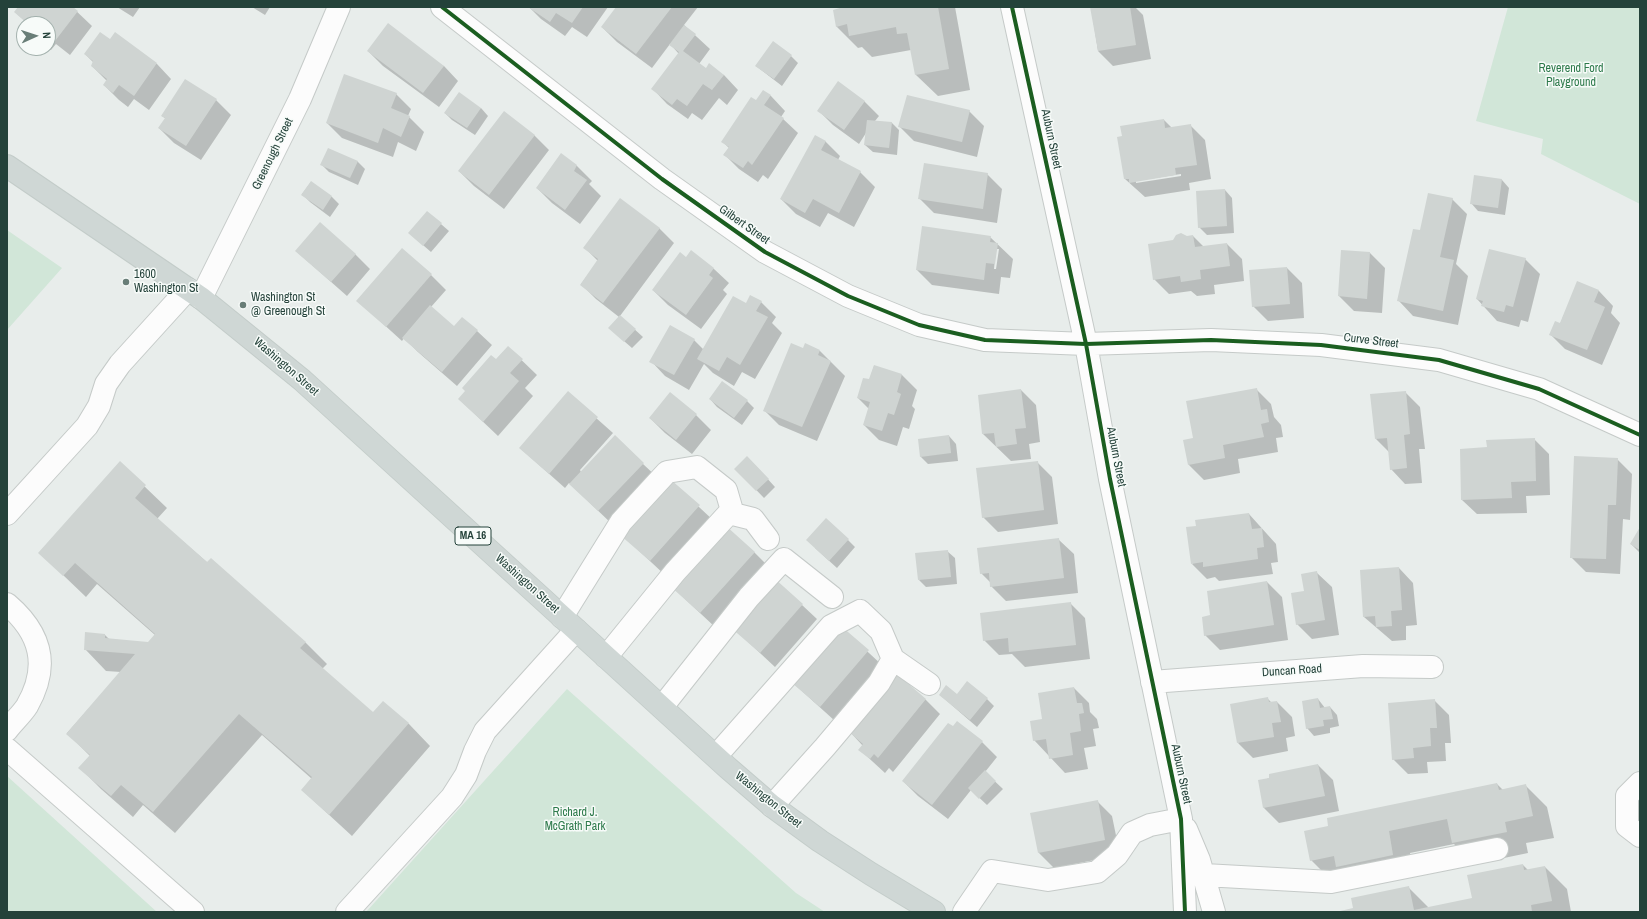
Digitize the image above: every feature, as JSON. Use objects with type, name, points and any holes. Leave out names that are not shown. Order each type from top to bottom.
[{"type":"main road","name":"Washington Street","points":[[7,166],[195,293],[302,380],[772,806],[871,874],[934,912]]},
{"type":"street","name":"Greenough Street","points":[[7,514],[88,426],[99,406],[106,384],[116,369],[195,293],[300,99],[339,7]]},
{"type":"street","name":"Gilbert Street","points":[[442,7],[668,184],[765,252],[848,296],[919,324],[985,340],[1086,344]]},
{"type":"street","name":"Auburn Street","points":[[1012,7],[1086,344],[1110,479],[1181,818],[1185,912]]},
{"type":"street","name":"Curve Street","points":[[1086,344],[1211,340],[1321,345],[1439,360],[1540,389],[1640,435]]},
{"type":"street","points":[[347,912],[452,797],[466,775],[475,751],[485,731],[569,623],[621,522],[667,472],[697,467],[726,490],[733,514]]},
{"type":"street","points":[[606,657],[674,572],[729,513],[753,519],[768,539]]},
{"type":"street","points":[[662,707],[749,597],[784,560],[832,597]]},
{"type":"street","points":[[7,604],[17,613],[32,634],[40,657],[38,682],[26,706],[7,730]]},
{"type":"street","points":[[716,756],[831,626],[860,611],[881,631],[893,659],[929,684]]},
{"type":"street","points":[[772,806],[825,747],[879,683],[893,659]]},
{"type":"street","name":"Duncan Road","points":[[1152,682],[1363,666],[1432,667]]},
{"type":"street","points":[[7,749],[193,912]]},
{"type":"street","points":[[1640,782],[1627,796],[1627,826],[1640,836]]},
{"type":"street","name":"Auburn Street","points":[[1181,818],[1194,846],[1214,912]]},
{"type":"street","points":[[964,912],[992,871],[1048,880],[1097,872],[1117,855],[1132,833],[1150,825],[1181,818]]},
{"type":"street","points":[[1204,875],[1331,882],[1497,849]]},
{"type":"green space","name":"Reverend Ford Playground","points":[[1508,7],[1640,7],[1640,204],[1541,154],[1543,139],[1476,121]]},
{"type":"green space","points":[[7,230],[62,268],[7,330]]},
{"type":"green space","name":"Richard J. McGrath Park","points":[[567,689],[796,893],[825,912],[366,912]]},
{"type":"green space","points":[[7,776],[157,912],[7,912]]},
{"type":"building","points":[[18,7],[73,7],[78,11],[56,40],[56,16],[19,16],[14,12]]},
{"type":"building","points":[[528,7],[583,7],[572,23],[556,13],[550,22]]},
{"type":"building","points":[[616,7],[672,7],[636,54],[601,27]]},
{"type":"building","points":[[843,7],[938,7],[949,69],[915,75],[907,33],[897,34],[896,27],[849,36],[847,24],[836,27],[833,10]]},
{"type":"building","points":[[1090,7],[1130,7],[1136,45],[1098,51]]},
{"type":"building","points":[[388,23],[444,66],[423,93],[367,51]]},
{"type":"building","points":[[684,25],[696,34],[683,51],[706,68],[709,63],[724,75],[712,90],[703,84],[687,106],[677,99],[672,105],[651,89],[679,52],[669,45]]},
{"type":"building","points":[[100,32],[110,39],[115,32],[157,63],[134,96],[119,85],[113,93],[103,85],[107,79],[91,66],[93,61],[84,54]]},
{"type":"building","points":[[773,41],[792,55],[774,79],[755,66]]},
{"type":"building","points":[[344,74],[397,93],[391,108],[410,116],[401,137],[383,128],[378,143],[326,123]]},
{"type":"building","points":[[185,79],[217,99],[186,146],[158,128],[165,118],[161,116]]},
{"type":"building","points":[[838,81],[865,101],[844,130],[817,111]]},
{"type":"building","points":[[763,90],[771,95],[764,105],[784,118],[752,165],[748,161],[743,168],[723,155],[729,147],[721,142],[751,97],[756,100]]},
{"type":"building","points":[[459,92],[481,108],[467,128],[444,113]]},
{"type":"building","points":[[907,95],[970,110],[962,142],[898,127]]},
{"type":"building","points":[[504,111],[535,135],[489,195],[458,171]]},
{"type":"building","points":[[1164,119],[1165,128],[1191,124],[1197,165],[1175,168],[1176,175],[1129,183],[1129,179],[1124,179],[1117,137],[1122,136],[1120,126]]},
{"type":"building","points":[[867,120],[892,122],[889,148],[864,145]]},
{"type":"building","points":[[815,135],[826,141],[821,150],[861,171],[839,213],[813,199],[805,213],[780,199]]},
{"type":"building","points":[[328,148],[358,161],[350,178],[320,165]]},
{"type":"building","points":[[561,153],[577,165],[574,171],[587,180],[565,210],[536,188]]},
{"type":"building","points":[[924,163],[988,173],[983,209],[918,199]]},
{"type":"building","points":[[1474,175],[1502,179],[1498,208],[1470,204]]},
{"type":"building","points":[[311,181],[332,196],[323,210],[301,195]]},
{"type":"building","points":[[1225,189],[1227,226],[1198,228],[1196,191]]},
{"type":"building","points":[[1428,193],[1453,198],[1440,257],[1454,260],[1443,311],[1397,301],[1413,229],[1420,230]]},
{"type":"building","points":[[620,198],[660,228],[603,303],[580,285],[598,259],[583,248]]},
{"type":"building","points":[[427,211],[442,223],[423,246],[408,233]]},
{"type":"building","points":[[320,222],[356,254],[331,282],[295,251]]},
{"type":"building","points":[[922,226],[991,236],[990,242],[998,243],[995,264],[986,263],[984,280],[916,270]]},
{"type":"building","points":[[1181,233],[1187,236],[1193,235],[1195,247],[1227,243],[1230,266],[1200,270],[1201,279],[1181,282],[1180,276],[1153,280],[1148,244],[1173,240],[1176,235]]},
{"type":"building","points":[[402,248],[432,274],[386,327],[356,301]]},
{"type":"building","points":[[1489,249],[1526,258],[1513,307],[1506,305],[1504,312],[1481,306],[1483,301],[1476,299]]},
{"type":"building","points":[[691,250],[714,268],[709,275],[713,278],[686,315],[652,290],[680,252],[686,257]]},
{"type":"building","points":[[1341,250],[1370,252],[1367,299],[1338,296]]},
{"type":"building","points":[[1287,267],[1290,304],[1252,307],[1249,270]]},
{"type":"building","points":[[1577,281],[1599,290],[1594,302],[1605,307],[1587,350],[1549,335],[1555,321],[1560,323]]},
{"type":"building","points":[[750,295],[762,301],[756,311],[768,317],[740,365],[727,357],[719,371],[697,359],[733,296],[746,303]]},
{"type":"building","points":[[430,305],[454,326],[462,317],[478,330],[442,372],[402,338]]},
{"type":"building","points":[[620,315],[636,329],[624,342],[608,328]]},
{"type":"building","points":[[670,325],[695,339],[674,375],[649,362]]},
{"type":"building","points":[[791,343],[803,348],[805,343],[820,350],[818,355],[831,361],[802,427],[763,411]]},
{"type":"building","points":[[508,346],[523,359],[510,373],[519,381],[483,422],[458,399],[465,391],[462,388],[491,355],[496,359]]},
{"type":"building","points":[[874,365],[902,374],[897,392],[901,394],[894,415],[888,413],[882,431],[863,425],[870,402],[857,398],[863,378],[869,379]]},
{"type":"building","points":[[722,381],[748,400],[734,418],[709,399]]},
{"type":"building","points":[[1257,388],[1261,410],[1267,409],[1269,422],[1261,424],[1264,437],[1223,445],[1225,458],[1188,465],[1183,440],[1193,438],[1186,401]]},
{"type":"building","points":[[1021,389],[1026,428],[1015,429],[1017,444],[996,447],[994,433],[982,434],[978,395]]},
{"type":"building","points":[[568,391],[598,417],[549,474],[519,448]]},
{"type":"building","points":[[1406,391],[1410,434],[1404,435],[1407,468],[1390,470],[1387,438],[1375,439],[1370,394]]},
{"type":"building","points":[[670,392],[697,414],[676,440],[649,418]]},
{"type":"building","points":[[615,435],[644,463],[598,511],[569,484]]},
{"type":"building","points":[[949,435],[951,453],[920,457],[918,439]]},
{"type":"building","points":[[1535,438],[1536,481],[1511,482],[1512,498],[1461,500],[1460,449],[1487,447],[1486,440]]},
{"type":"building","points":[[747,456],[769,479],[756,491],[734,469]]},
{"type":"building","points":[[1574,456],[1618,458],[1616,505],[1608,505],[1606,559],[1570,558]]},
{"type":"building","points":[[120,461],[146,485],[135,498],[207,562],[211,558],[306,642],[300,648],[373,712],[383,701],[409,723],[329,815],[301,790],[312,777],[239,714],[153,812],[121,785],[111,796],[78,768],[90,755],[66,734],[135,654],[84,650],[85,632],[105,634],[105,638],[148,642],[155,634],[75,563],[63,576],[38,553]]},
{"type":"building","points":[[1038,461],[1044,510],[982,518],[976,468]]},
{"type":"building","points":[[670,479],[700,505],[650,561],[620,535]]},
{"type":"building","points":[[1249,513],[1252,529],[1262,528],[1264,547],[1257,548],[1258,559],[1203,567],[1203,562],[1191,564],[1186,527],[1196,526],[1195,520]]},
{"type":"building","points":[[826,518],[849,539],[829,561],[806,540]]},
{"type":"building","points":[[725,525],[755,552],[700,613],[670,586]]},
{"type":"building","points":[[1640,527],[1640,550],[1630,544]]},
{"type":"building","points":[[1059,538],[1064,578],[990,587],[989,573],[980,574],[977,548]]},
{"type":"building","points":[[948,550],[951,577],[918,580],[915,553]]},
{"type":"building","points":[[1399,567],[1402,610],[1391,611],[1392,626],[1376,627],[1375,616],[1363,617],[1360,570]]},
{"type":"building","points":[[1317,571],[1325,620],[1296,625],[1291,593],[1304,591],[1301,574]]},
{"type":"building","points":[[774,578],[803,604],[760,653],[730,627]]},
{"type":"building","points":[[1267,581],[1274,625],[1204,636],[1202,617],[1210,615],[1207,591]]},
{"type":"building","points":[[1071,602],[1076,645],[1009,652],[1008,638],[983,641],[980,613]]},
{"type":"building","points":[[841,626],[869,650],[820,707],[792,683]]},
{"type":"building","points":[[897,674],[926,699],[878,758],[874,754],[870,759],[858,750],[863,744],[849,732]]},
{"type":"building","points":[[967,681],[988,698],[970,720],[939,695],[946,685],[957,694]]},
{"type":"building","points":[[1074,687],[1077,703],[1082,703],[1084,713],[1079,714],[1081,731],[1070,733],[1073,755],[1049,759],[1046,739],[1033,741],[1030,721],[1042,719],[1038,693]]},
{"type":"building","points":[[1268,697],[1269,702],[1277,701],[1281,722],[1272,723],[1274,737],[1237,743],[1230,704]]},
{"type":"building","points":[[1318,698],[1320,708],[1330,706],[1333,719],[1323,720],[1324,726],[1306,729],[1302,701]]},
{"type":"building","points":[[1435,699],[1437,728],[1430,728],[1431,746],[1413,748],[1414,758],[1392,760],[1388,703]]},
{"type":"building","points":[[957,721],[983,741],[932,805],[902,781],[948,723],[953,726]]},
{"type":"building","points":[[1318,764],[1325,796],[1263,808],[1258,780],[1269,778],[1269,774]]},
{"type":"building","points":[[985,770],[996,781],[979,799],[968,788]]},
{"type":"building","points":[[1497,783],[1499,790],[1526,784],[1533,816],[1505,822],[1507,832],[1452,843],[1447,819],[1389,831],[1393,855],[1336,867],[1334,856],[1310,861],[1304,831],[1328,826],[1327,818]]},
{"type":"building","points":[[1098,800],[1105,840],[1038,853],[1030,813]]},
{"type":"building","points":[[1523,864],[1524,870],[1545,866],[1552,901],[1531,905],[1532,912],[1336,912],[1353,908],[1351,898],[1409,886],[1414,910],[1472,898],[1467,875]]},
{"type":"cycle path","points":[[442,7],[662,179],[765,252],[848,296],[919,325],[985,340],[1086,344],[1211,340],[1321,345],[1439,360],[1539,389],[1640,435]]},
{"type":"cycle path","points":[[1012,7],[1086,344],[1110,479],[1181,819],[1185,912]]},
{"type":"place","name":"1600 Washington St","points":[[126,282]]},
{"type":"place","name":"Washington St @ Greenough St","points":[[243,305]]}]
